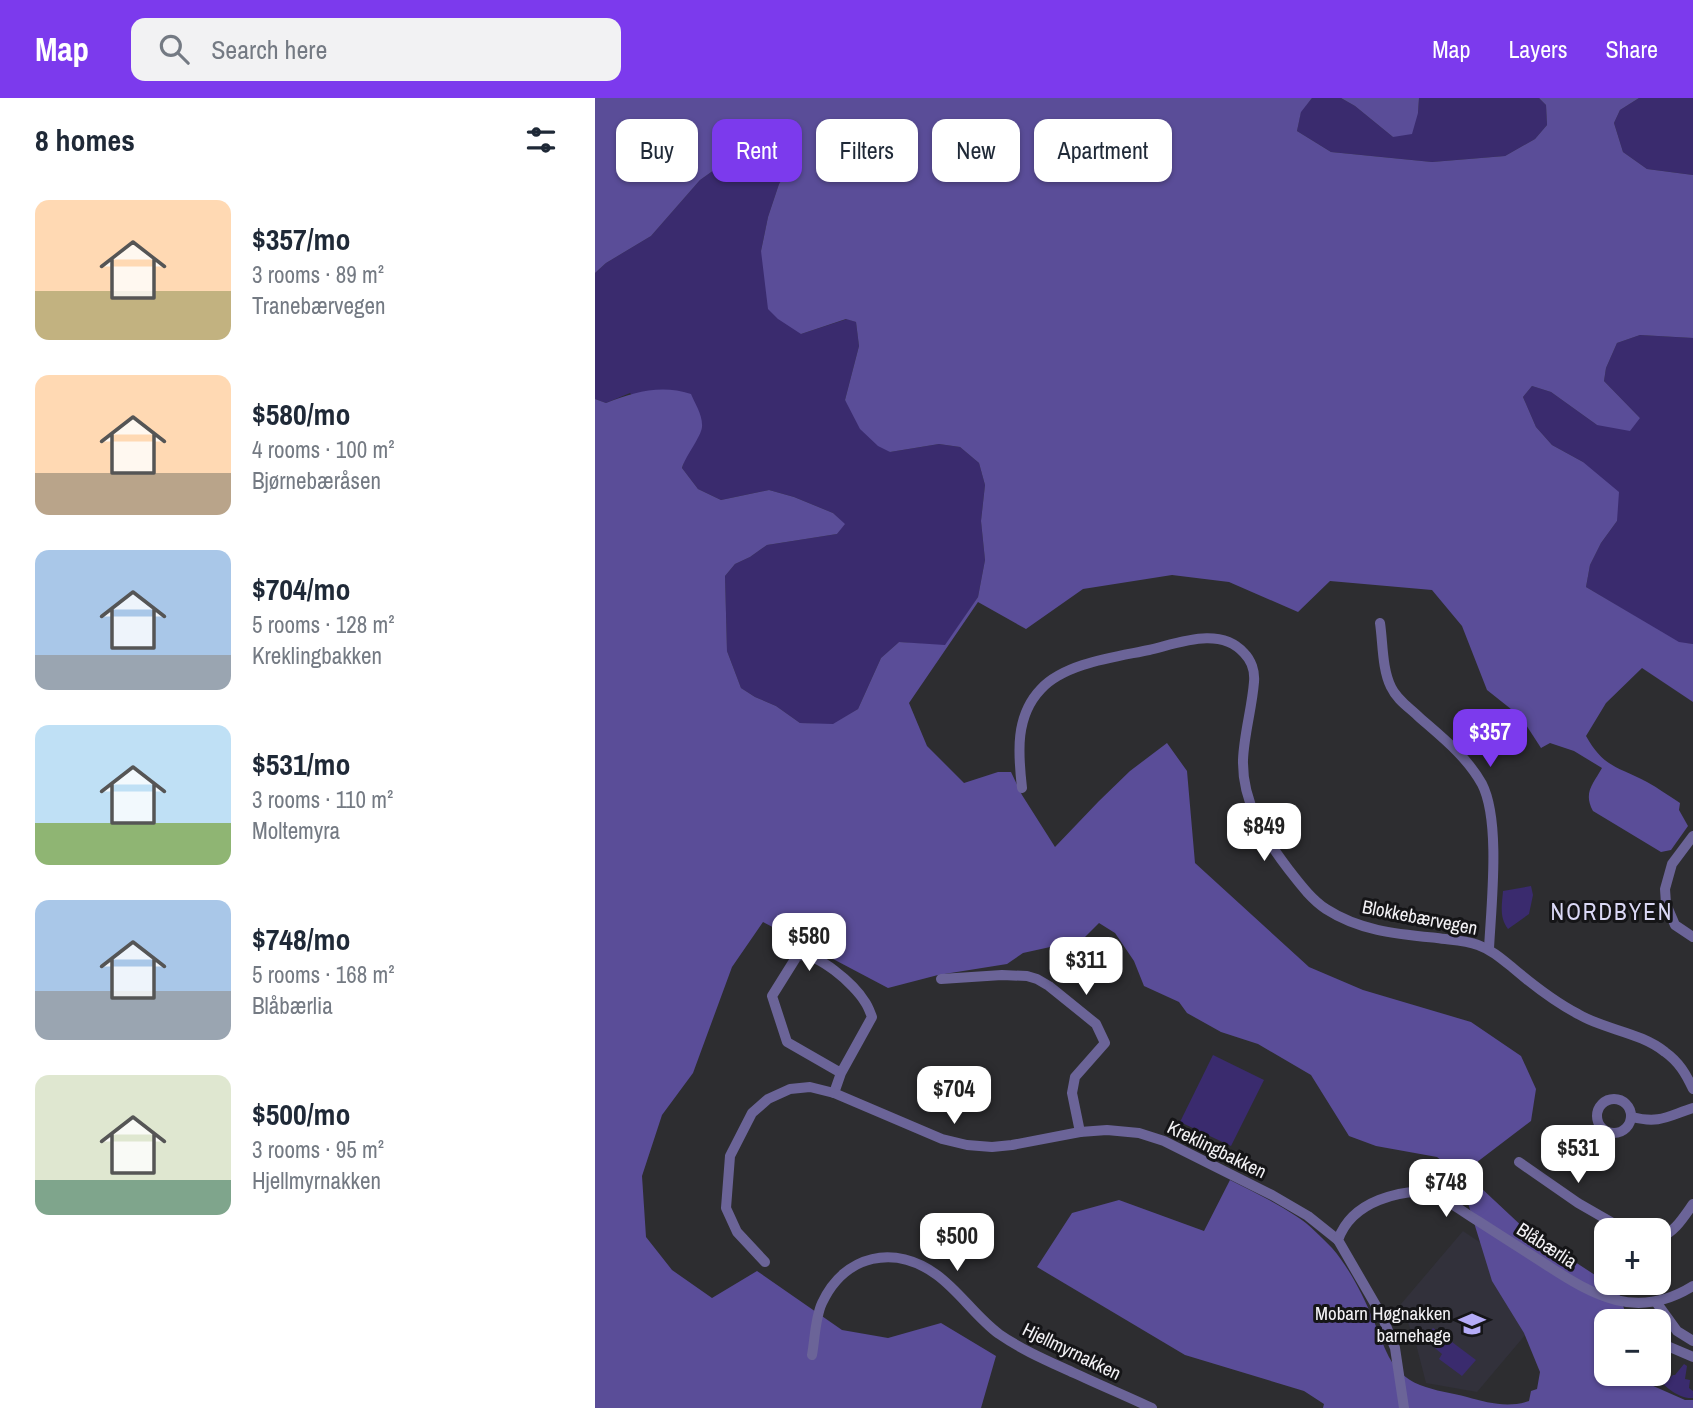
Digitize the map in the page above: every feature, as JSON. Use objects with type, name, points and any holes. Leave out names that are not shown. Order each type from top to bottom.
[{"type":"street","points":[[1380,624],[1390,686],[1398,698],[1449,743],[1483,786],[1491,814],[1493,848],[1489,949]]},
{"type":"street","name":"Blokkebærvegen","points":[[1022,789],[1019,753],[1022,720],[1028,705],[1048,682],[1084,666],[1178,643],[1203,639],[1223,639],[1231,642],[1247,655],[1252,664],[1254,679],[1243,761],[1247,794],[1266,838],[1306,891],[1323,907],[1343,919],[1371,929],[1464,941],[1489,949],[1579,1015],[1662,1049],[1685,1072],[1693,1089]]},
{"type":"street","points":[[1693,836],[1672,864],[1665,889],[1666,904],[1675,925],[1693,937]]},
{"type":"street","points":[[834,1093],[841,1073],[872,1017],[864,1000],[834,969],[810,956],[797,956],[772,996],[787,1042],[841,1073]]},
{"type":"street","points":[[941,979],[1027,976],[1049,986],[1096,1024],[1105,1043],[1075,1077],[1072,1093],[1080,1132]]},
{"type":"street","name":"Kreklingbakken","points":[[765,1262],[737,1232],[726,1208],[730,1156],[752,1114],[768,1099],[790,1089],[810,1087],[834,1093],[942,1139],[967,1145],[1011,1145],[1080,1132],[1107,1130],[1139,1133],[1164,1141],[1272,1195],[1308,1216],[1338,1240]]},
{"type":"street","points":[[1632,1117],[1646,1121],[1665,1119],[1693,1108]]},
{"type":"street","points":[[1519,1162],[1604,1218]]},
{"type":"street","name":"Blåbærlia","points":[[1338,1240],[1342,1228],[1350,1218],[1372,1203],[1392,1195],[1410,1192],[1431,1194],[1456,1207],[1575,1284],[1599,1296],[1637,1304],[1656,1302],[1673,1298],[1693,1286]]},
{"type":"street","points":[[1671,1232],[1693,1204]]},
{"type":"street","points":[[1338,1240],[1382,1316],[1395,1348],[1404,1408]]},
{"type":"street","name":"Hjellmyrnakken","points":[[812,1355],[821,1305],[840,1278],[856,1265],[877,1257],[896,1257],[919,1264],[939,1276],[998,1333],[1032,1354],[1152,1408]]},
{"type":"street","points":[[1656,1302],[1677,1331],[1693,1341]]},
{"type":"street","points":[[1671,1348],[1693,1357]]},
{"type":"shaded area","points":[[595,98],[1312,98],[1301,112],[1297,131],[1331,152],[1432,162],[1505,156],[1535,139],[1547,125],[1546,105],[1539,98],[1639,98],[1620,110],[1614,123],[1623,152],[1647,169],[1693,175],[1693,338],[1640,335],[1617,343],[1606,368],[1604,381],[1640,418],[1630,431],[1597,425],[1551,392],[1532,386],[1523,397],[1536,427],[1552,445],[1583,462],[1619,492],[1617,521],[1601,543],[1590,565],[1586,587],[1679,642],[1693,644],[1693,702],[1642,668],[1606,703],[1586,736],[1605,760],[1680,803],[1679,810],[1688,826],[1671,850],[1661,852],[1593,811],[1589,794],[1602,768],[1574,751],[1550,743],[1541,748],[1521,717],[1487,690],[1462,626],[1432,590],[1330,581],[1298,612],[1229,582],[1172,575],[1083,589],[1026,629],[978,602],[909,703],[927,746],[964,783],[998,772],[1011,772],[1022,795],[1055,847],[1130,771],[1167,743],[1187,771],[1195,863],[1309,967],[1363,990],[1471,1022],[1521,1056],[1536,1089],[1531,1121],[1464,1172],[1526,1230],[1594,1274],[1594,1295],[1620,1295],[1624,1309],[1594,1309],[1594,1386],[1653,1386],[1685,1400],[1693,1400],[1693,1408],[1323,1408],[1324,1404],[1304,1391],[1185,1355],[1037,1267],[1072,1213],[1119,1200],[1204,1231],[1230,1180],[1296,1216],[1332,1248],[1360,1290],[1389,1357],[1409,1379],[1432,1389],[1498,1404],[1513,1404],[1529,1401],[1531,1391],[1537,1389],[1540,1372],[1524,1333],[1492,1281],[1459,1174],[1437,1157],[1376,1146],[1349,1136],[1311,1075],[1258,1044],[1221,1032],[1187,1013],[1179,1002],[1144,986],[1134,961],[1115,933],[1099,923],[1082,940],[1023,953],[1007,964],[938,975],[888,988],[763,922],[732,967],[693,1073],[662,1115],[642,1176],[646,1237],[672,1270],[712,1298],[757,1271],[842,1330],[888,1338],[941,1323],[996,1356],[981,1408],[595,1408],[595,399],[606,403],[637,393],[658,390],[691,394],[700,414],[702,427],[682,468],[698,489],[721,500],[769,490],[833,513],[845,524],[837,534],[767,545],[735,564],[725,576],[727,651],[741,688],[776,706],[800,723],[833,724],[858,709],[881,658],[899,642],[945,645],[978,597],[985,560],[981,521],[985,485],[979,463],[960,447],[939,444],[890,452],[878,446],[860,429],[845,400],[859,346],[856,322],[846,319],[801,334],[768,309],[761,251],[779,184],[802,182],[802,119],[712,119],[712,171],[700,180],[651,236],[606,263],[595,273]]},
{"type":"shaded area","points":[[1312,98],[1341,98],[1393,137],[1418,113],[1419,98],[1539,98],[1546,105],[1547,125],[1535,139],[1505,156],[1432,162],[1331,152],[1297,131],[1301,111]]},
{"type":"shaded area","points":[[1341,98],[1419,98],[1412,134],[1393,137]]},
{"type":"shaded area","points":[[1639,98],[1693,98],[1693,175],[1647,169],[1623,152],[1614,123],[1620,110]]},
{"type":"shaded area","points":[[712,171],[712,182],[780,182],[768,217],[761,251],[801,334],[847,319],[856,322],[859,346],[845,400],[890,452],[939,444],[960,447],[979,463],[985,485],[981,521],[985,560],[978,597],[945,646],[899,642],[881,658],[858,709],[833,725],[800,723],[776,706],[741,688],[727,651],[725,576],[735,564],[767,545],[837,534],[844,524],[833,513],[769,490],[721,500],[698,489],[682,468],[685,459],[630,393],[606,403],[595,399],[595,273],[606,263],[651,236],[700,180]]},
{"type":"shaded area","points":[[1640,335],[1693,338],[1693,644],[1679,643],[1586,587],[1590,565],[1601,543],[1617,521],[1583,462],[1552,445],[1536,427],[1523,397],[1532,386],[1551,392],[1597,425],[1640,418],[1604,381],[1606,368],[1617,343]]},
{"type":"shaded area","points":[[1531,886],[1533,895],[1529,914],[1508,929],[1502,915],[1503,891]]},
{"type":"shaded area","points":[[1213,1055],[1264,1080],[1231,1146],[1180,1122]]},
{"type":"shaded area","name":"Mobarn Høgnakken barnehage","points":[[1463,1231],[1559,1295],[1477,1392],[1426,1383],[1416,1344],[1401,1304]]},
{"type":"shaded area","points":[[1433,1328],[1449,1345],[1452,1342],[1476,1360],[1462,1376],[1439,1359],[1442,1354],[1423,1338]]},
{"type":"shaded area","points":[[1684,1364],[1687,1366],[1685,1379],[1690,1380],[1689,1388],[1693,1391],[1693,1398],[1676,1394],[1665,1386],[1671,1386],[1671,1377]]},
{"type":"place","name":"Mobarn Høgnakken barnehage","points":[[1472,1324]]},
{"type":"district","name":"NORDBYEN","points":[[1612,912]]}]
